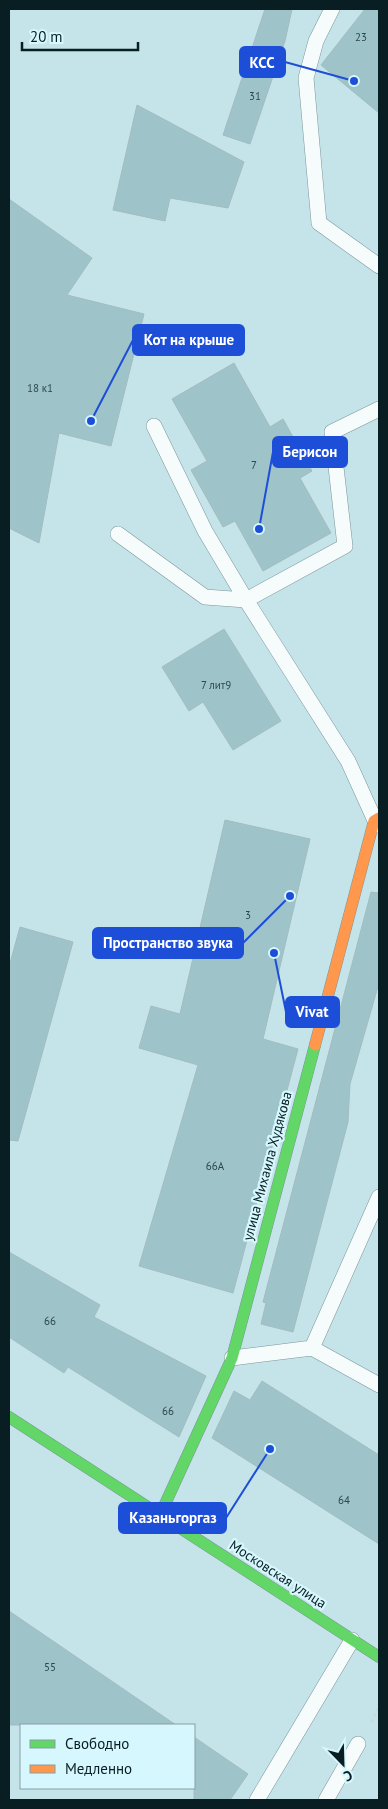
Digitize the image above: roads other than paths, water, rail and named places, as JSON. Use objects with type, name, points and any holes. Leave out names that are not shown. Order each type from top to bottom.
[{"type":"street","name":"улица Михаила Худякова","points":[[160,1515],[232,1358],[377,822]]},
{"type":"street","name":"Московская улица","points":[[9,1417],[379,1657]]},
{"type":"lane","points":[[332,9],[316,40],[306,78],[320,223],[379,266]]},
{"type":"lane","points":[[118,534],[205,597],[246,600],[345,546],[332,432],[379,409]]},
{"type":"lane","points":[[154,426],[205,531],[246,600],[348,761],[377,822]]},
{"type":"lane","points":[[312,1348],[379,1197]]},
{"type":"lane","points":[[232,1358],[312,1348],[379,1385]]},
{"type":"lane","points":[[257,1800],[352,1640]]},
{"type":"lane","points":[[326,1800],[358,1744]]},
{"type":"place","name":"КСС","points":[[354,81]]},
{"type":"place","name":"Кот на крыше","points":[[91,421]]},
{"type":"place","name":"Берисон","points":[[259,529]]},
{"type":"place","name":"Пространство звука","points":[[290,896]]},
{"type":"place","name":"Vivat","points":[[274,953]]},
{"type":"place","name":"Казаньгоргаз","points":[[270,1449]]}]
